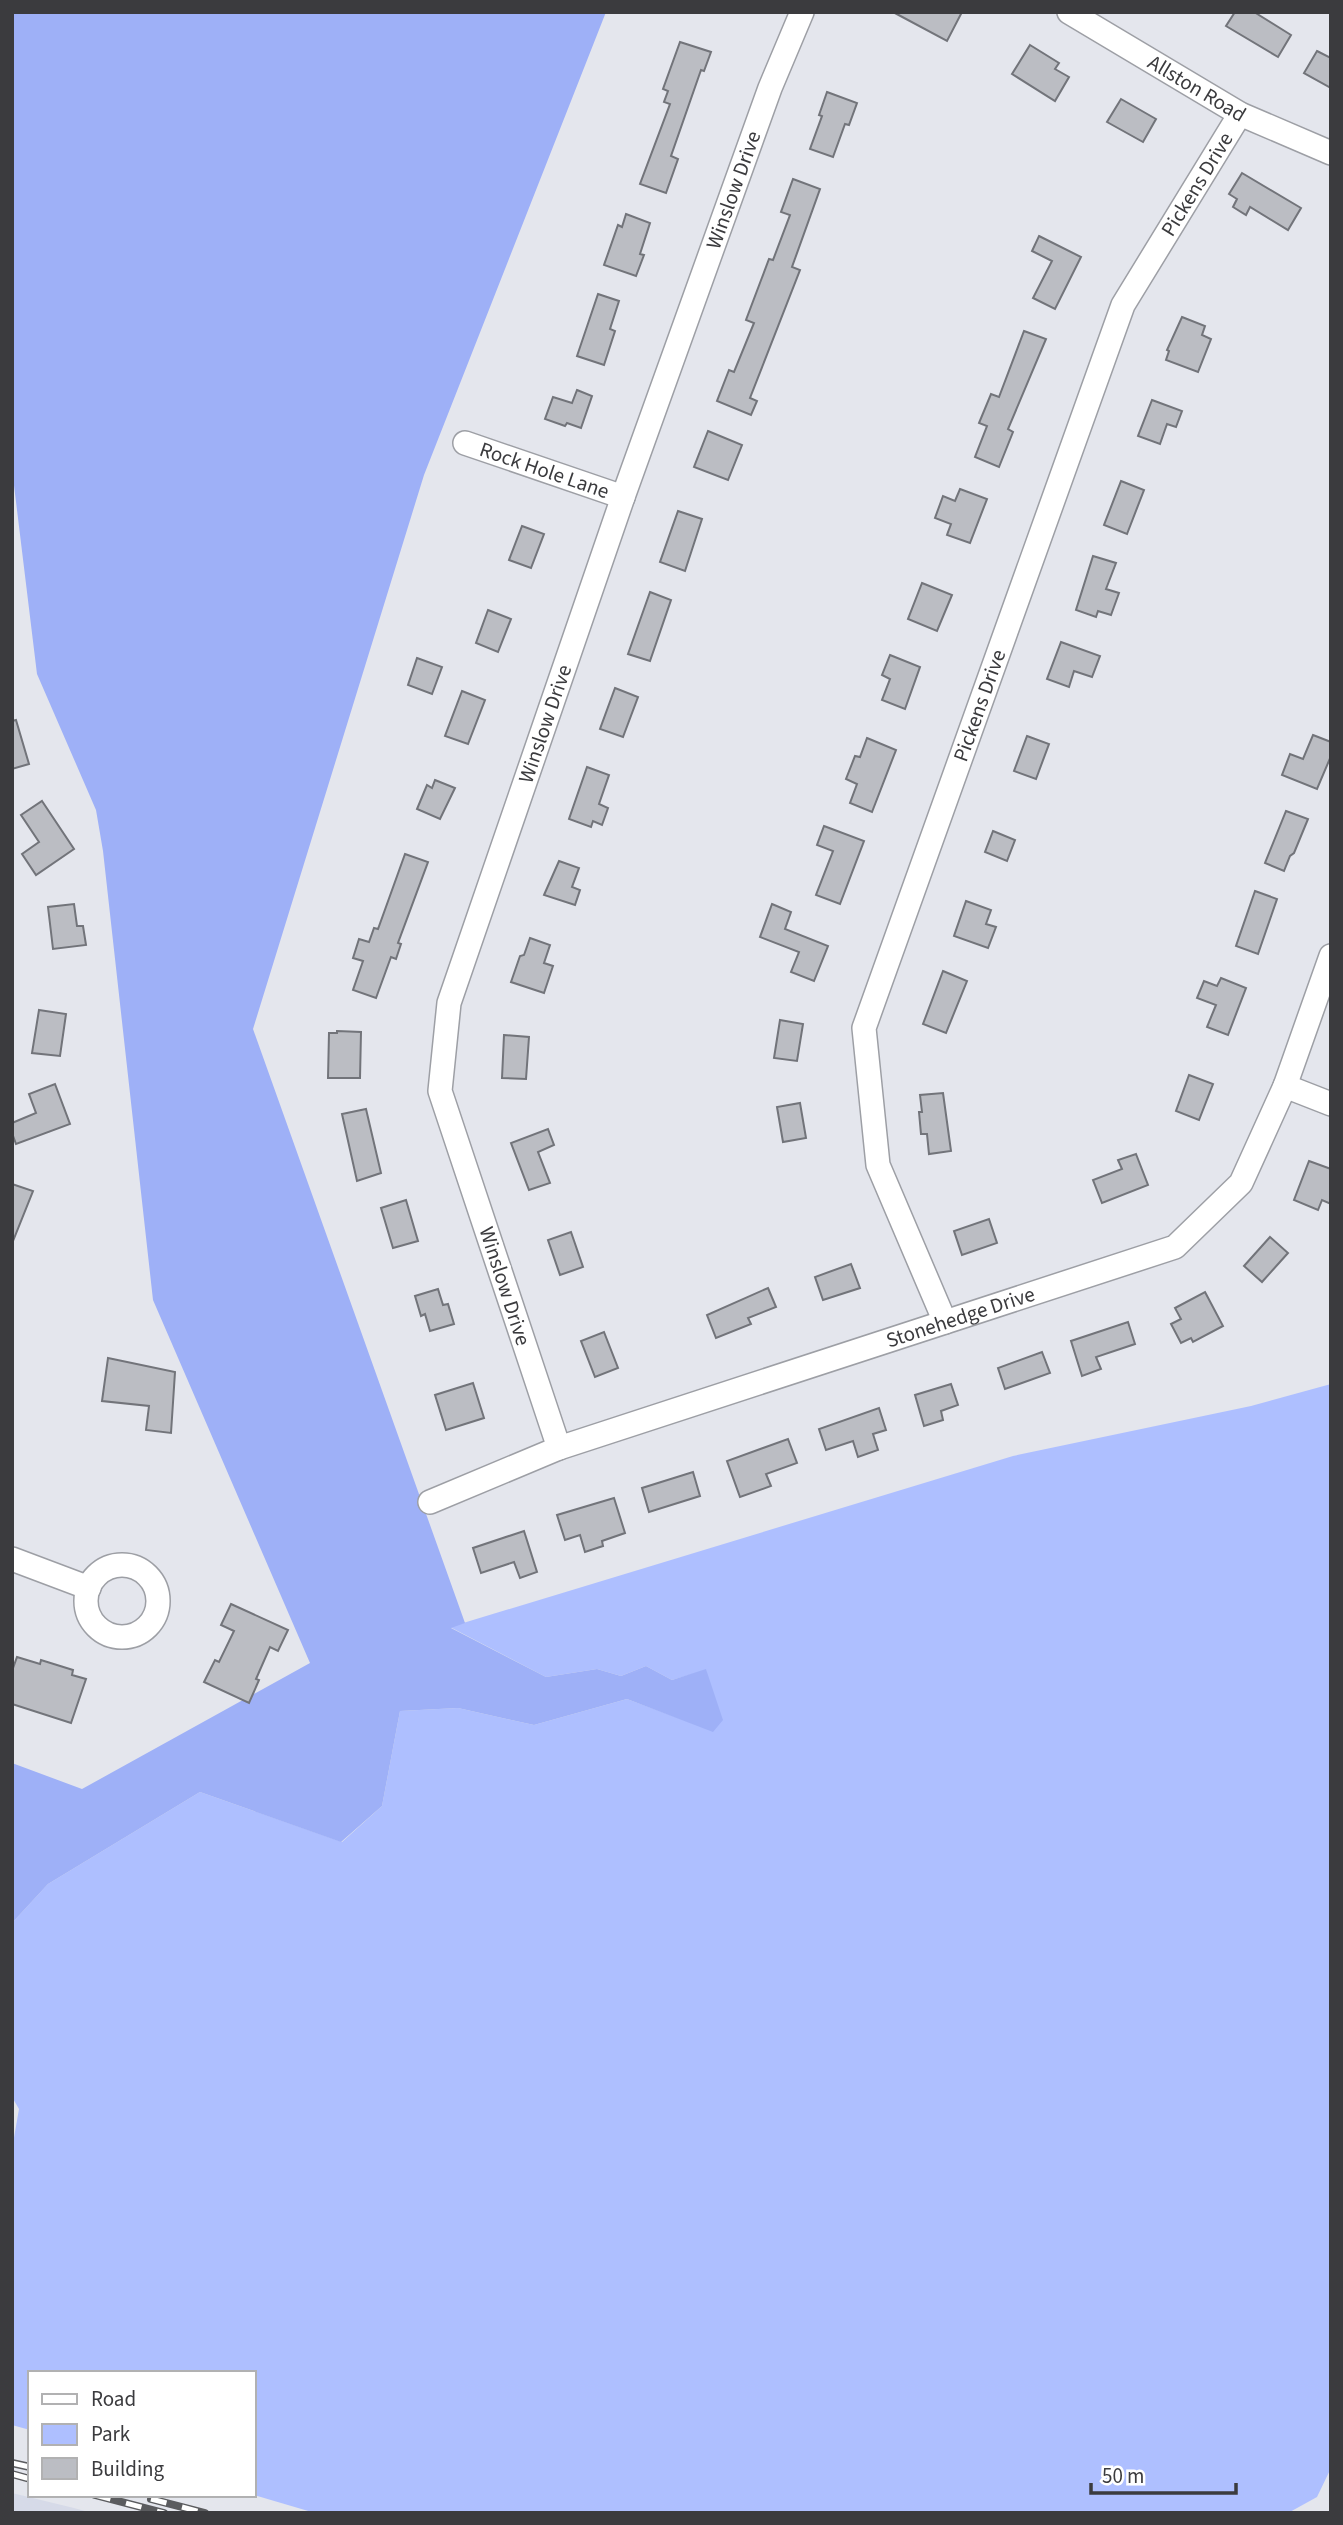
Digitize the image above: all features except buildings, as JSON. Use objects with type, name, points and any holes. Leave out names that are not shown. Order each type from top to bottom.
[{"type":"street","name":"Winslow Drive","points":[[559,1448],[440,1091],[449,1003],[623,497],[765,101],[802,12]]},
{"type":"street","name":"Allston Road","points":[[1069,12],[1240,114],[1331,153]]},
{"type":"street","name":"Pickens Drive","points":[[945,1322],[878,1165],[864,1028],[1124,305],[1240,114]]},
{"type":"street","name":"Rock Hole Lane","points":[[465,443],[623,497]]},
{"type":"street","name":"Stonehedge Drive","points":[[430,1502],[559,1448],[1175,1247],[1241,1183],[1285,1086],[1331,956]]},
{"type":"street","points":[[1285,1086],[1331,1104]]},
{"type":"street","points":[[12,1559],[89,1588]]},
{"type":"shaded area","points":[[12,12],[606,12],[424,475],[253,1029],[465,1623],[451,1628],[546,1677],[597,1669],[621,1676],[646,1666],[672,1680],[706,1669],[723,1720],[713,1732],[627,1699],[534,1725],[458,1708],[400,1711],[382,1806],[341,1842],[200,1792],[48,1884],[12,1923],[12,1763],[82,1789],[310,1663],[153,1300],[103,851],[96,810],[37,674],[12,469]]},
{"type":"shaded area","points":[[12,2493],[92,2513],[12,2513]]},
{"type":"green space","points":[[1331,1384],[1331,2468],[1317,2497],[1288,2513],[315,2513],[256,2496],[256,2371],[28,2371],[28,2429],[12,2425],[12,2149],[19,2109],[12,2097],[12,1923],[48,1884],[200,1792],[342,1842],[382,1806],[400,1711],[458,1708],[534,1725],[627,1699],[713,1731],[706,1670],[672,1680],[646,1666],[621,1676],[597,1669],[546,1677],[450,1627],[1013,1456],[1251,1406]]},
{"type":"railway","points":[[12,2463],[28,2467]]},
{"type":"railway","points":[[12,2474],[28,2478]]},
{"type":"railway","points":[[103,2497],[164,2513]]},
{"type":"railway","points":[[151,2499],[205,2513]]}]
